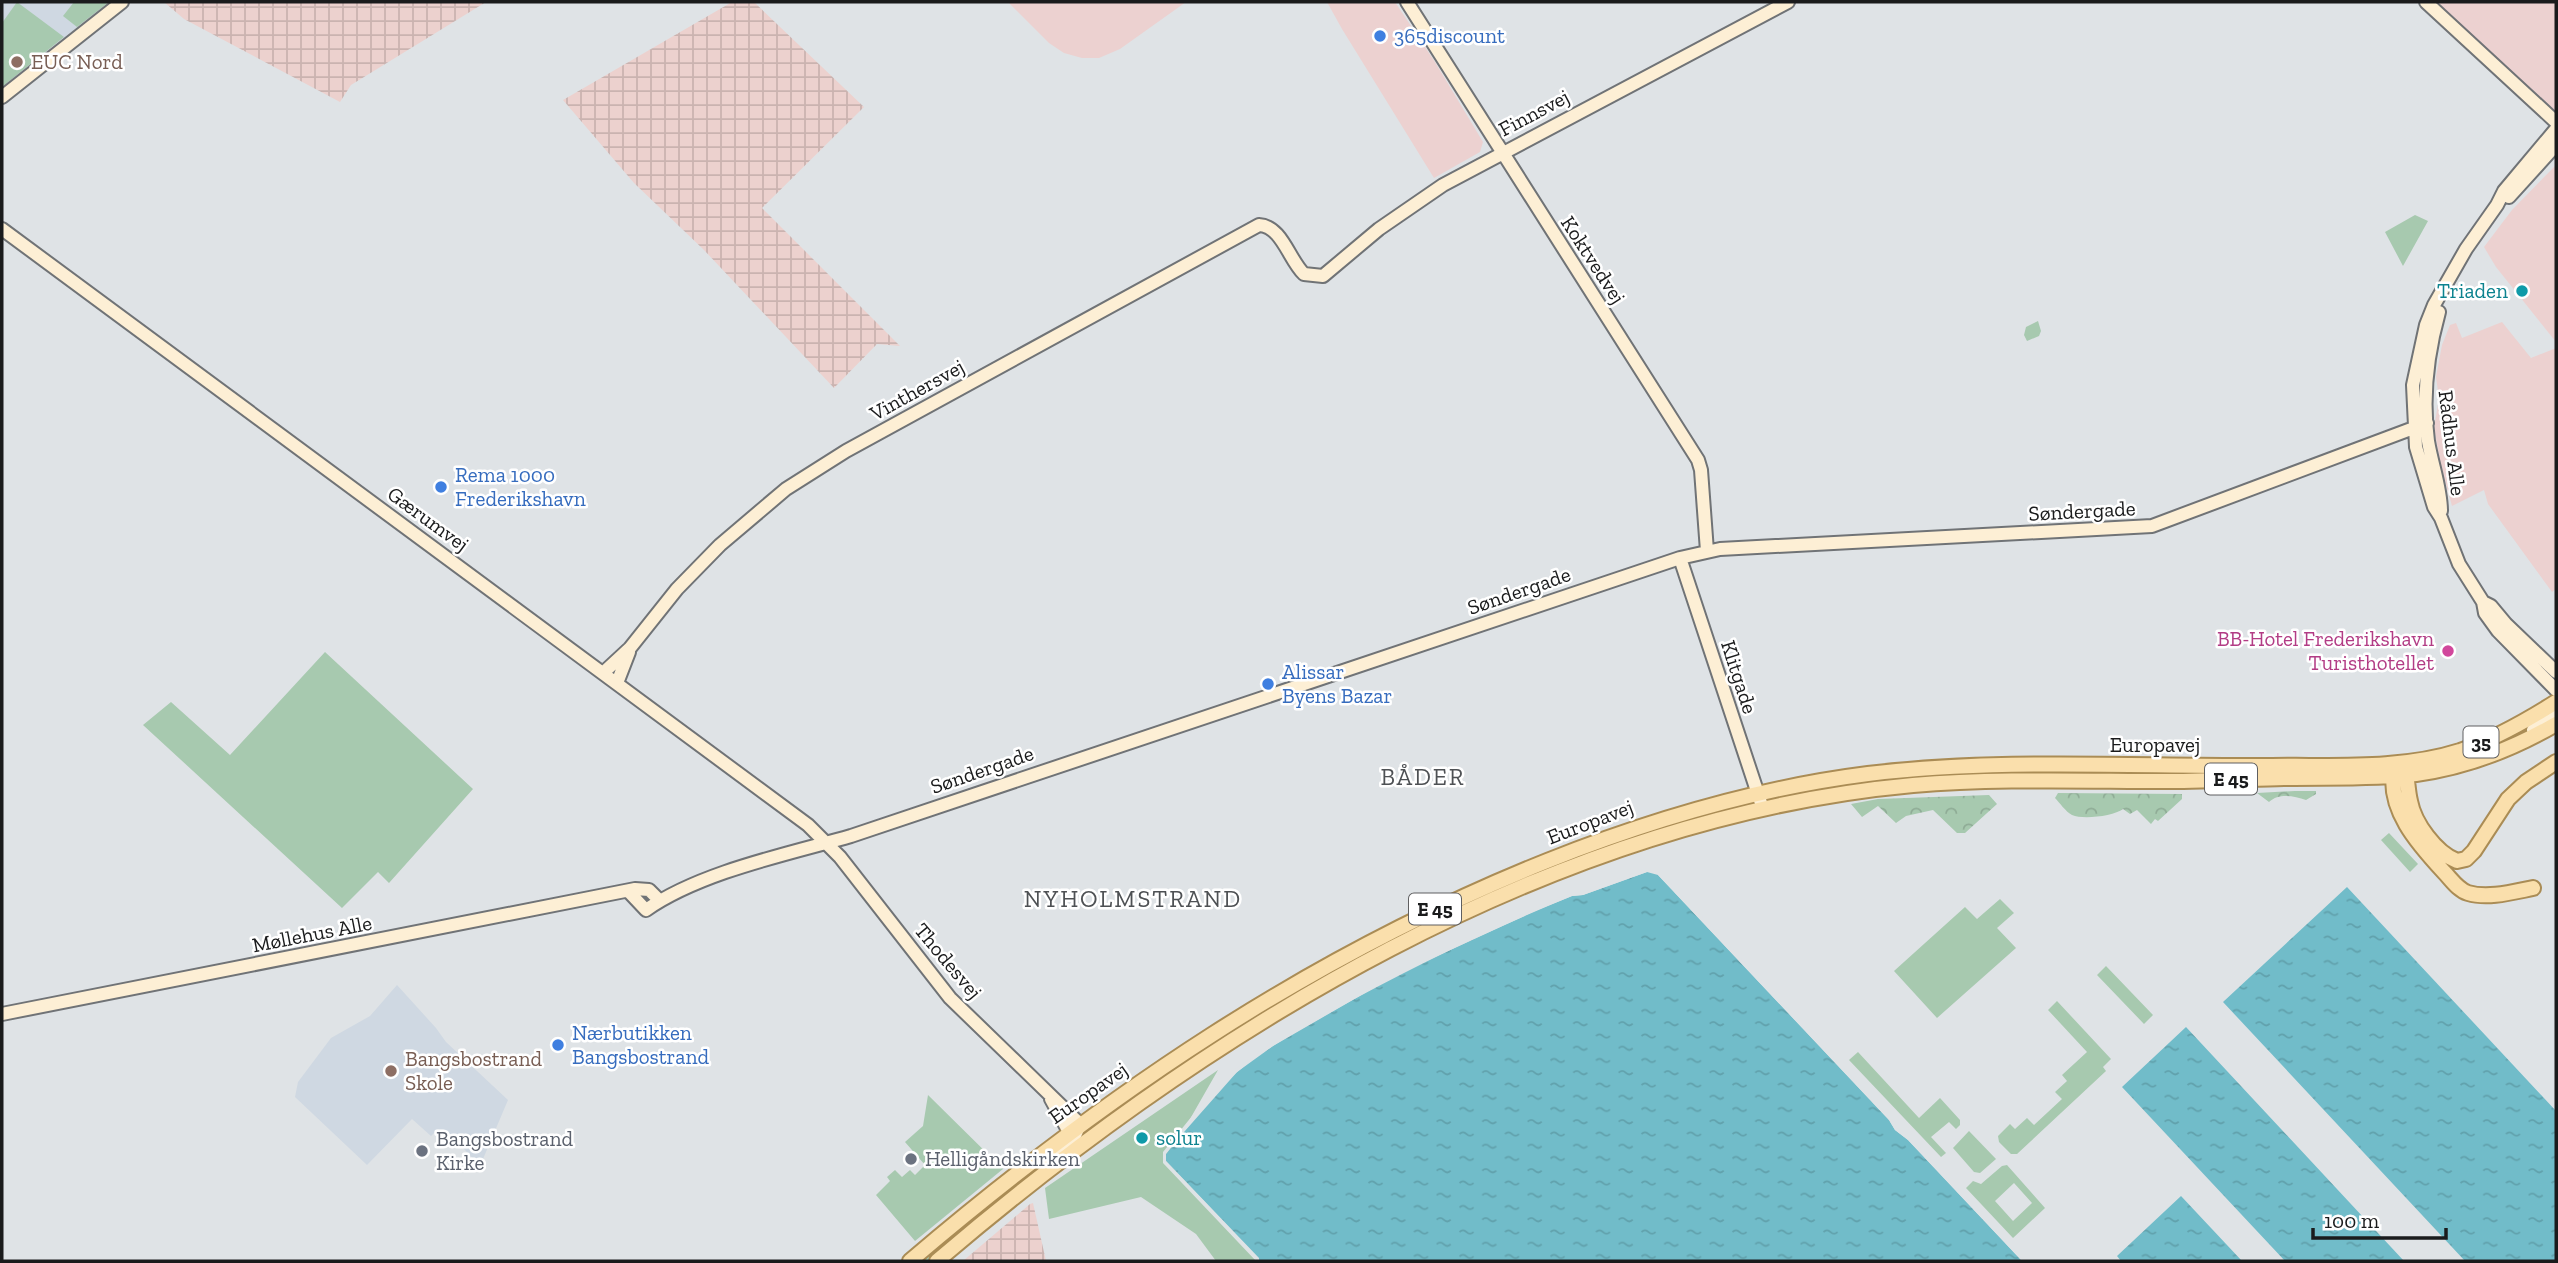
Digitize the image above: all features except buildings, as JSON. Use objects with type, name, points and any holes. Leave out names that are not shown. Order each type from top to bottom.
[{"type":"main road","name":"35","points":[[2399,771],[2458,752],[2496,736],[2556,702]]},
{"type":"main road","name":"35","points":[[2399,771],[2465,764],[2506,751],[2556,724]]},
{"type":"main road","points":[[2399,771],[2415,817],[2439,850],[2457,861],[2466,859],[2473,851],[2514,793],[2556,762]]},
{"type":"main road","name":"Europavej","points":[[910,1261],[1191,1048],[1322,967],[1493,883],[1644,824],[1758,793],[1870,774],[2015,765],[2399,771]]},
{"type":"main road","name":"Europavej","points":[[937,1261],[1037,1179],[1075,1136],[1339,976],[1509,893],[1665,834],[1763,809],[1877,789],[1966,782],[2175,781],[2399,771]]},
{"type":"main road","points":[[2399,771],[2403,818],[2421,846],[2464,892],[2496,894],[2533,888]]},
{"type":"street","points":[[2,97],[122,2]]},
{"type":"street","name":"Koktvedvej","points":[[1407,2],[1698,460],[1702,470],[1707,551]]},
{"type":"street","name":"Finnsvej","points":[[1266,225],[1277,234],[1299,269],[1310,276],[1323,276],[1419,199],[1788,2]]},
{"type":"street","points":[[2426,2],[2556,122]]},
{"type":"street","name":"Rådhus Alle","points":[[2556,129],[2504,191],[2434,304],[2426,324],[2413,385],[2421,425],[2416,447],[2434,506],[2459,564],[2483,602],[2485,613],[2498,631],[2556,691]]},
{"type":"street","name":"Rådhus Alle","points":[[2497,205],[2510,197],[2556,145]]},
{"type":"street","name":"Vinthersvej","points":[[603,673],[630,648],[677,589],[720,545],[760,509],[806,475],[1246,231],[1266,225]]},
{"type":"street","name":"Gærumvej","points":[[2,229],[747,778],[828,843]]},
{"type":"street","name":"Søndergade","points":[[629,892],[646,910],[660,901],[750,865],[828,843],[1680,558],[1707,551],[2152,526],[2421,425]]},
{"type":"street","name":"Klitgade","points":[[1680,558],[1763,809]]},
{"type":"street","name":"Rådhus Alle","points":[[2483,602],[2491,606],[2556,672]]},
{"type":"street","name":"Vinthersvej","points":[[617,683],[630,648]]},
{"type":"street","points":[[2524,743],[2533,730],[2556,715]]},
{"type":"street","name":"Thodesvej","points":[[828,843],[950,998],[1049,1096],[1075,1136]]},
{"type":"street","name":"Møllehus Alle","points":[[2,1014],[643,888],[660,901]]},
{"type":"shaded area","name":"EUC Nord","points":[[2,2],[109,2],[2,87]]},
{"type":"shaded area","points":[[164,2],[486,2],[351,85],[340,102],[184,19]]},
{"type":"shaded area","points":[[732,2],[754,2],[864,107],[762,208],[900,346],[877,344],[834,388],[704,250],[634,183],[563,100]]},
{"type":"shaded area","points":[[1008,2],[1186,2],[1120,49],[1099,58],[1082,58],[1064,53],[1049,43]]},
{"type":"shaded area","points":[[1327,2],[1395,2],[1483,142],[1480,152],[1434,178]]},
{"type":"shaded area","points":[[2436,2],[2556,2],[2556,111],[2535,97]]},
{"type":"shaded area","points":[[2556,165],[2556,342],[2496,267],[2484,247],[2512,210]]},
{"type":"shaded area","points":[[2502,322],[2531,358],[2556,348],[2556,589],[2552,592],[2488,504],[2484,490],[2452,506],[2440,462],[2434,427],[2439,399],[2436,377],[2442,345],[2450,325],[2456,323],[2462,338]]},
{"type":"shaded area","name":"Bangsbostrand Skole","points":[[397,985],[446,1042],[508,1100],[480,1166],[448,1132],[444,1135],[438,1129],[431,1136],[412,1119],[367,1165],[295,1097],[298,1082],[331,1038],[370,1016]]},
{"type":"shaded area","points":[[1033,1203],[1046,1261],[963,1261],[1030,1204]]},
{"type":"green space","name":"EUC Nord","points":[[17,2],[64,37],[2,87],[2,23]]},
{"type":"green space","points":[[74,2],[109,2],[77,27],[63,16]]},
{"type":"green space","points":[[2415,215],[2428,221],[2403,266],[2385,232]]},
{"type":"green space","points":[[2038,321],[2041,331],[2039,336],[2027,341],[2024,335],[2026,327]]},
{"type":"green space","points":[[325,652],[473,789],[389,883],[378,872],[342,908],[143,725],[171,702],[230,755]]},
{"type":"green space","points":[[2316,791],[2316,794],[2306,800],[2282,796],[2269,802],[2257,793]]},
{"type":"green space","points":[[2058,793],[2182,794],[2182,799],[2151,824],[2137,810],[2130,814],[2123,809],[2113,814],[2091,817],[2072,815],[2055,798]]},
{"type":"green space","points":[[1989,795],[1997,804],[1965,833],[1957,833],[1933,810],[1906,816],[1896,823],[1878,806],[1862,817],[1851,804],[1878,799]]},
{"type":"green space","points":[[2389,833],[2418,864],[2410,872],[2381,840]]},
{"type":"green space","points":[[2000,899],[2014,913],[1997,928],[2016,948],[1937,1018],[1894,971],[1965,907],[1977,919]]},
{"type":"green space","points":[[2106,966],[2153,1015],[2144,1024],[2097,975]]},
{"type":"green space","points":[[2057,1001],[2111,1059],[2103,1067],[2106,1071],[2017,1154],[2011,1154],[1999,1142],[1998,1136],[2010,1124],[2015,1129],[2027,1118],[2034,1125],[2062,1099],[2055,1092],[2067,1081],[2062,1075],[2087,1052],[2048,1010]]},
{"type":"green space","points":[[1858,1052],[1919,1118],[1940,1098],[1960,1120],[1956,1129],[1949,1122],[1931,1137],[1946,1153],[1941,1157],[1849,1060]]},
{"type":"green space","points":[[1218,1070],[1166,1161],[1258,1261],[1216,1261],[1196,1234],[1141,1197],[1049,1219],[1045,1188]]},
{"type":"green space","points":[[928,1095],[1003,1169],[915,1241],[876,1195],[890,1181],[887,1177],[895,1170],[902,1177],[910,1170],[915,1175],[925,1165],[905,1142],[923,1126]]},
{"type":"green space","points":[[1969,1131],[1996,1159],[1980,1173],[1974,1172],[1953,1148]]},
{"type":"green space","points":[[1062,1148],[989,1205],[982,1216],[928,1261],[917,1261],[978,1210]]},
{"type":"green space","points":[[2007,1165],[2045,1208],[2013,1238],[1966,1188],[1973,1181],[1981,1184],[2002,1166]],"holes":[[[2014,1183],[2032,1203],[2013,1221],[1995,1201]]]},
{"type":"water","points":[[1647,872],[1658,875],[1889,1120],[1895,1130],[1908,1140],[2022,1261],[1259,1261],[1166,1161],[1166,1154],[1217,1091],[1247,1064],[1282,1040],[1390,980],[1480,936],[1572,896],[1583,895]]},
{"type":"water","points":[[2347,887],[2556,1111],[2556,1261],[2465,1261],[2223,1002]]},
{"type":"water","points":[[2186,1027],[2404,1261],[2285,1261],[2122,1087]]},
{"type":"water","points":[[2181,1196],[2242,1261],[2121,1261],[2117,1256]]},
{"type":"pier","points":[[1647,868],[1647,872],[1535,911],[1396,975],[1273,1046],[1237,1072],[1177,1140],[1166,1154],[1166,1161],[1259,1261],[1256,1261],[1163,1163],[1163,1152],[1209,1095],[1234,1070],[1271,1043],[1395,972],[1453,943],[1571,893],[1582,892]]},
{"type":"pier","points":[[1660,872],[1891,1118],[1897,1128],[1911,1138],[2025,1261],[2022,1261],[1908,1140],[1895,1130],[1889,1120],[1658,875]]},
{"type":"place","name":"365discount","points":[[1380,36]]},
{"type":"place","name":"EUC Nord","points":[[17,62]]},
{"type":"place","name":"Triaden","points":[[2522,291]]},
{"type":"place","name":"Rema 1000 Frederikshavn","points":[[441,487]]},
{"type":"place","name":"BB-Hotel Frederikshavn Turisthotellet","points":[[2448,651]]},
{"type":"place","name":"Alissar Byens Bazar","points":[[1268,684]]},
{"type":"place","name":"Nærbutikken Bangsbostrand","points":[[558,1045]]},
{"type":"place","name":"Bangsbostrand Skole","points":[[391,1071]]},
{"type":"place","name":"solur","points":[[1142,1138]]},
{"type":"place","name":"Bangsbostrand Kirke","points":[[422,1151]]},
{"type":"place","name":"Helligåndskirken","points":[[911,1159]]},
{"type":"district","name":"BÅDER","points":[[1423,777]]},
{"type":"district","name":"NYHOLMSTRAND","points":[[1133,899]]}]
